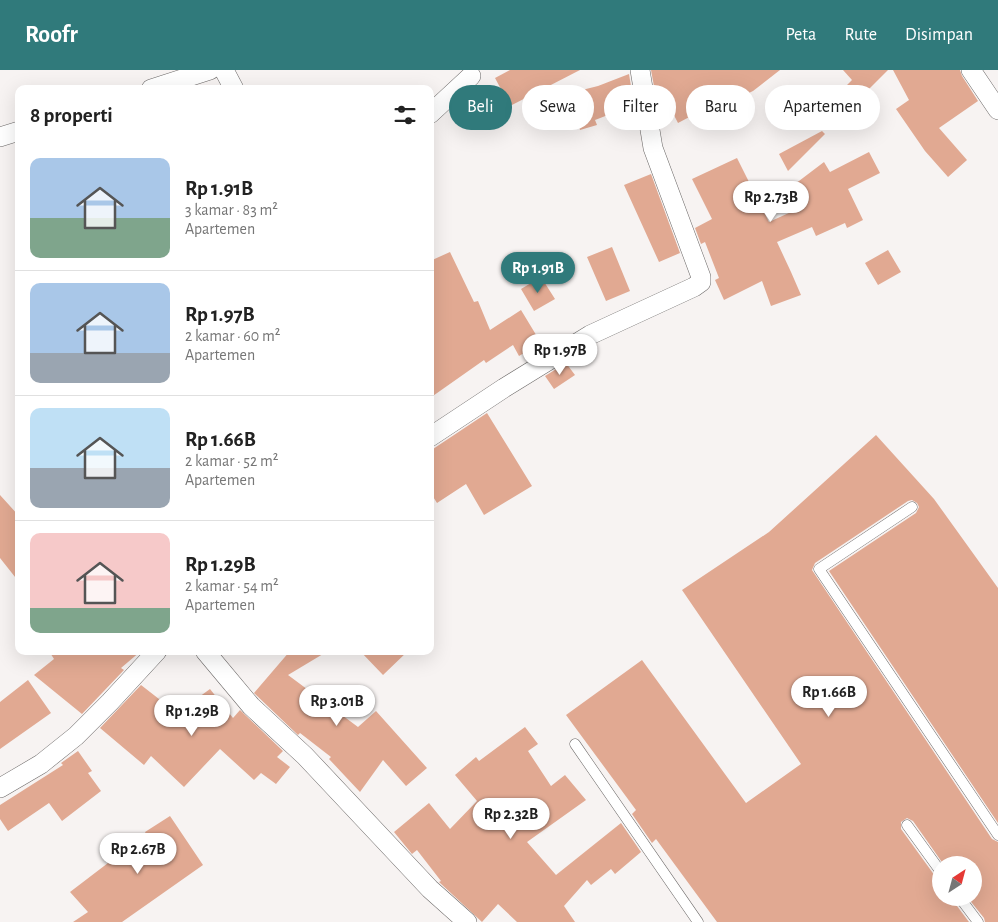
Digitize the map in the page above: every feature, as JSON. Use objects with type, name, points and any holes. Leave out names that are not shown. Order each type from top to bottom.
[{"type":"street","points":[[163,85],[210,70]]},
{"type":"street","points":[[224,70],[232,85]]},
{"type":"street","points":[[434,434],[511,383],[590,335],[701,282],[701,277],[653,148],[640,70]]},
{"type":"street","points":[[971,70],[998,110]]},
{"type":"street","points":[[434,110],[472,76]]},
{"type":"street","points":[[0,137],[15,132]]},
{"type":"street","points":[[0,788],[41,764],[76,736],[153,655]]},
{"type":"street","points":[[208,655],[251,706],[305,756],[430,888],[468,922]]},
{"type":"lane","points":[[912,507],[819,570],[998,835]]},
{"type":"lane","points":[[575,744],[698,922]]},
{"type":"lane","points":[[907,825],[932,860]]},
{"type":"lane","points":[[966,906],[978,922]]},
{"type":"building","points":[[510,70],[580,70],[551,85],[522,85],[522,100],[512,105],[512,85],[499,85],[495,78]]},
{"type":"building","points":[[651,70],[780,70],[755,89],[755,85],[686,85],[686,119],[678,123],[676,119],[676,85],[654,85]]},
{"type":"building","points":[[843,70],[888,70],[873,85],[847,85],[852,80]]},
{"type":"building","points":[[893,70],[960,70],[978,101],[939,128],[967,160],[948,177],[925,151],[896,109],[909,100]]},
{"type":"building","points":[[629,74],[631,85],[604,85],[604,117],[595,120],[597,125],[594,126],[594,87]]},
{"type":"building","points":[[822,131],[825,134],[788,171],[779,154]]},
{"type":"building","points":[[869,152],[880,173],[848,189],[863,220],[847,228],[845,223],[816,236],[812,227],[777,242],[801,295],[771,306],[762,281],[724,300],[715,280],[719,278],[705,242],[701,244],[695,228],[712,219],[692,179],[737,158],[769,222],[802,207],[795,184],[824,162],[830,172]]},
{"type":"building","points":[[651,174],[680,253],[659,262],[624,185]]},
{"type":"building","points":[[612,247],[630,291],[606,301],[587,257]]},
{"type":"building","points":[[888,250],[901,272],[878,285],[865,263]]},
{"type":"building","points":[[450,252],[474,302],[478,301],[490,330],[521,310],[541,343],[519,356],[513,345],[486,363],[484,360],[434,395],[434,259]]},
{"type":"building","points":[[541,277],[555,299],[534,311],[521,289]]},
{"type":"building","points":[[566,363],[575,375],[554,389],[545,376]]},
{"type":"building","points":[[487,413],[532,486],[484,515],[466,484],[437,503],[434,498],[434,448]]},
{"type":"building","points":[[876,435],[934,499],[998,588],[998,823],[829,571],[916,513],[919,507],[917,503],[912,500],[908,501],[815,563],[812,570],[992,839],[998,842],[998,922],[985,922],[974,906],[982,906],[982,856],[938,856],[913,821],[907,818],[901,822],[901,829],[932,872],[932,906],[957,906],[969,922],[717,922],[656,839],[652,843],[632,814],[636,810],[566,715],[642,660],[746,803],[801,764],[682,590],[769,532]]},
{"type":"building","points":[[0,495],[15,512],[15,577],[0,558]]},
{"type":"building","points":[[52,655],[136,655],[121,668],[124,670],[82,714],[34,675],[54,659]]},
{"type":"building","points":[[287,655],[321,655],[288,675],[358,727],[376,711],[427,768],[406,786],[383,760],[360,792],[329,759],[331,757],[300,733],[298,735],[254,693]]},
{"type":"building","points":[[364,655],[404,655],[383,675]]},
{"type":"building","points":[[28,680],[51,713],[0,749],[0,702]]},
{"type":"building","points":[[141,685],[177,713],[210,689],[233,718],[240,710],[283,751],[277,757],[290,767],[276,784],[261,773],[254,780],[220,749],[184,787],[151,756],[144,765],[100,728]]},
{"type":"building","points":[[525,727],[538,744],[528,751],[551,786],[565,775],[586,800],[527,842],[556,875],[621,823],[641,852],[615,874],[611,869],[591,885],[587,880],[564,906],[575,922],[517,922],[498,904],[482,922],[439,882],[441,881],[417,850],[412,854],[394,832],[429,803],[450,829],[477,801],[455,775],[476,757],[479,761]]},
{"type":"building","points":[[78,751],[92,771],[88,773],[101,791],[62,821],[49,803],[8,831],[0,819],[0,805],[63,765],[61,763]]},
{"type":"building","points":[[170,816],[203,865],[122,922],[73,922],[88,912],[70,892],[146,834],[145,832]]}]
